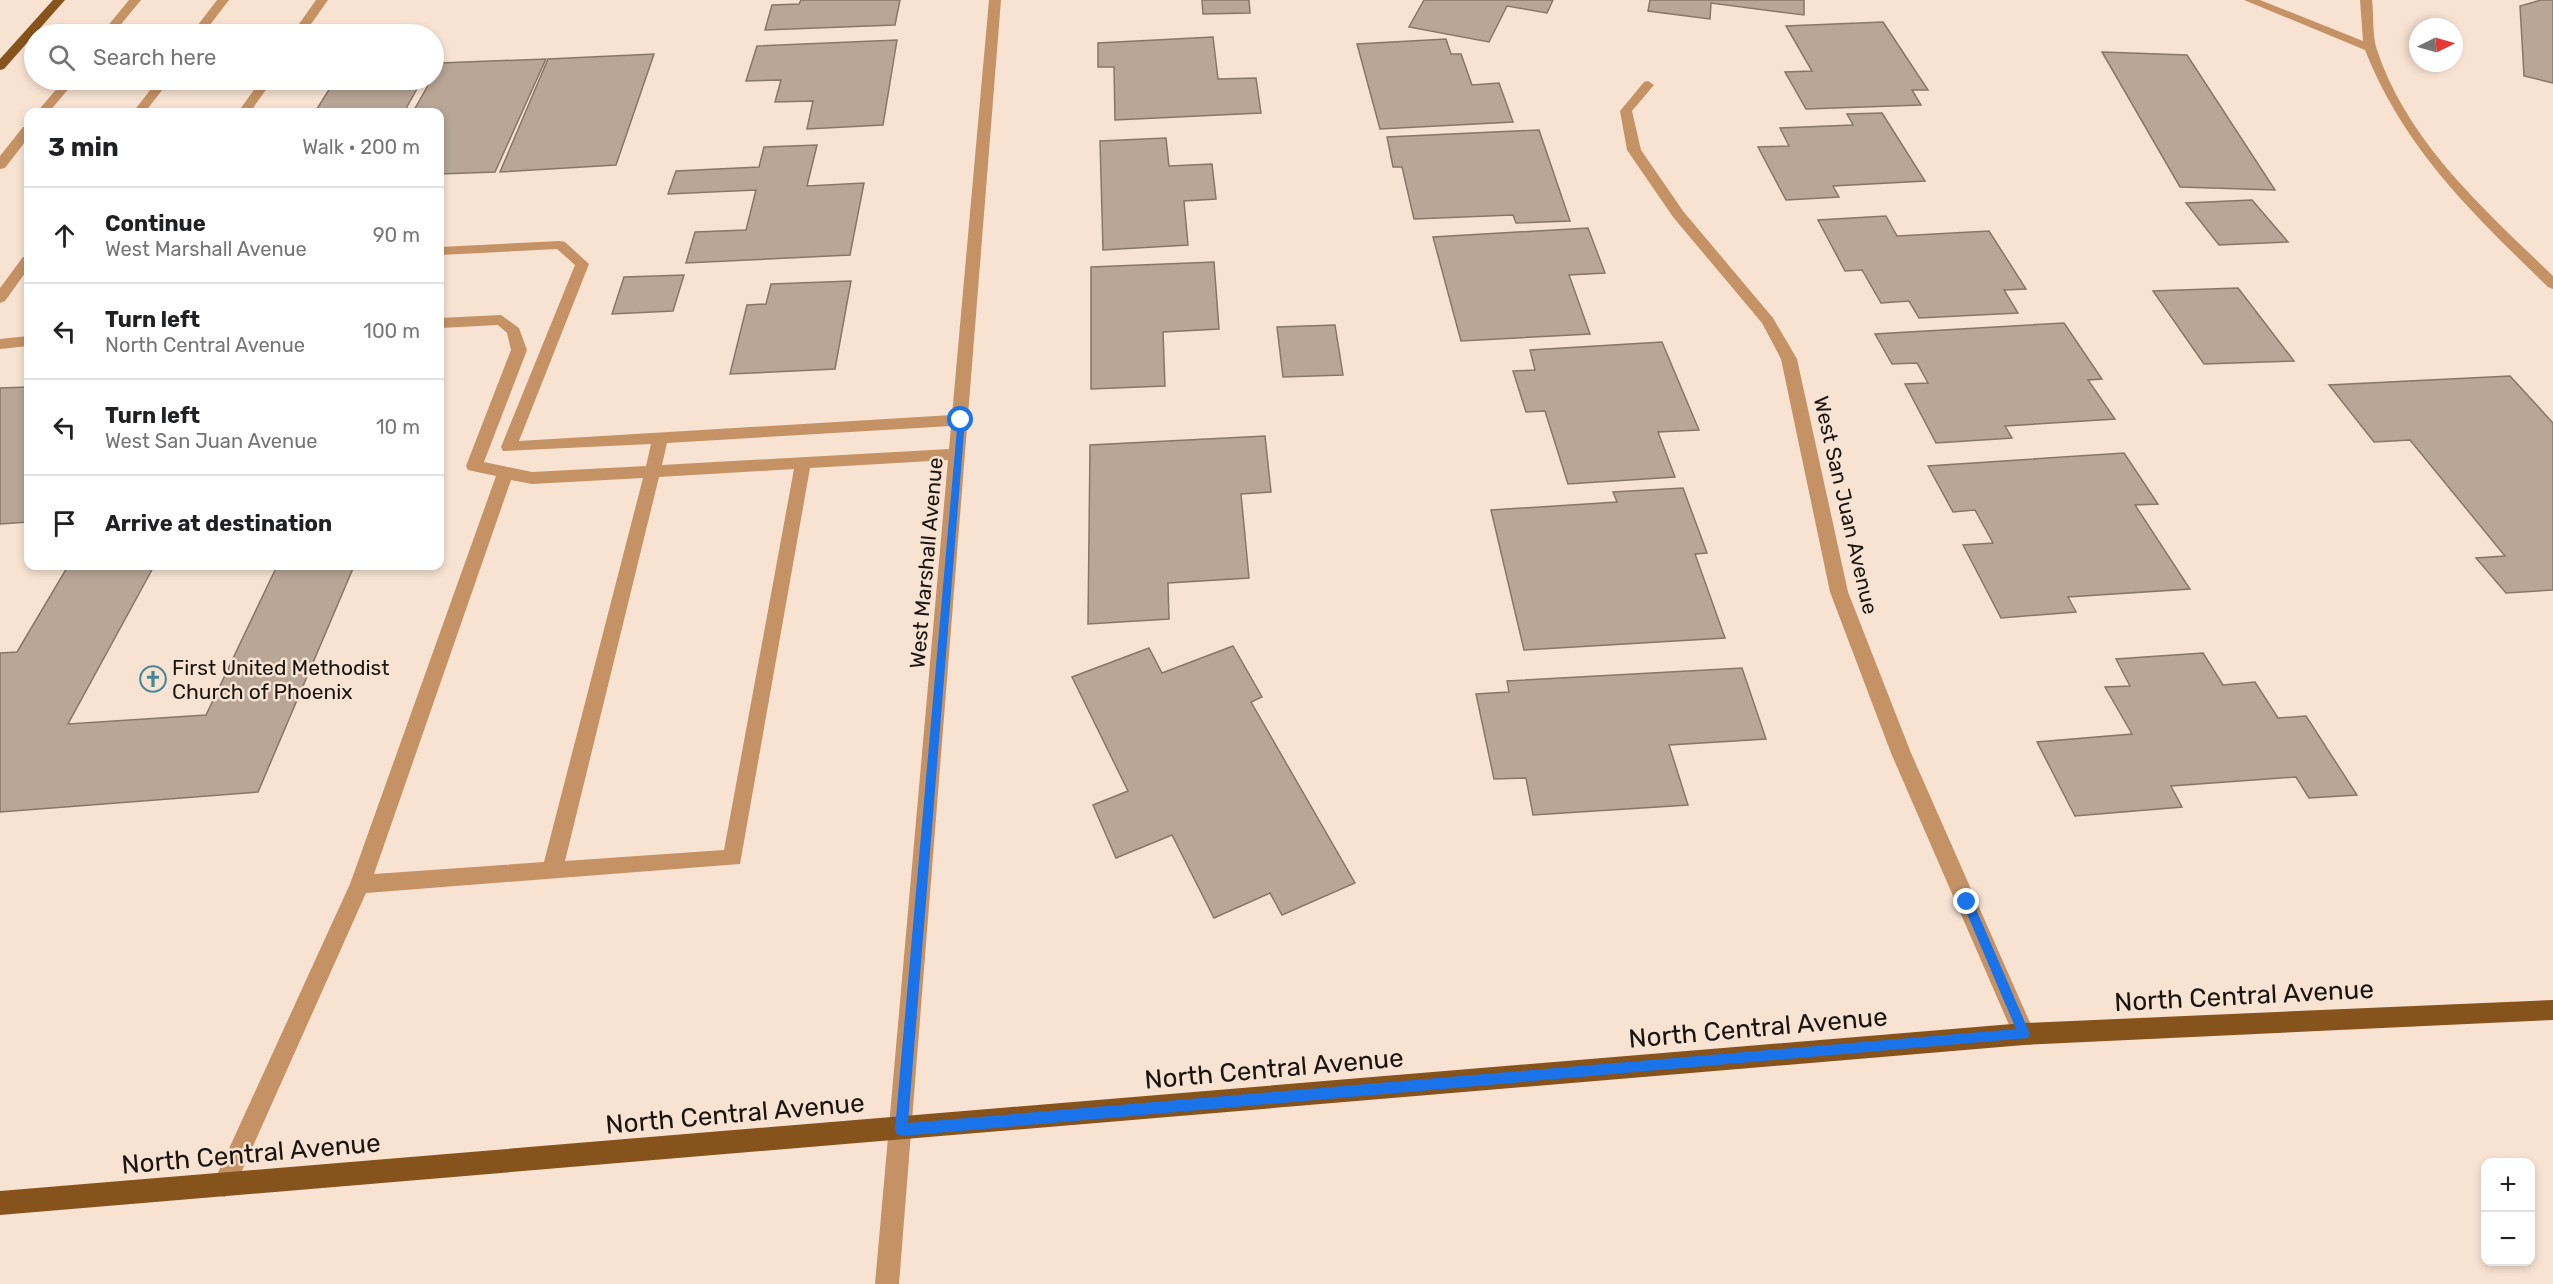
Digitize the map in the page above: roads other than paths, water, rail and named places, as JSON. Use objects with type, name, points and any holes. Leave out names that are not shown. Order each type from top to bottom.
[{"type":"main road","points":[[38,24],[59,0]]},
{"type":"main road","points":[[0,66],[24,39]]},
{"type":"main road","name":"North Central Avenue","points":[[0,1203],[2024,1034],[2553,1010]]},
{"type":"street","points":[[115,24],[135,0]]},
{"type":"street","points":[[205,24],[223,0]]},
{"type":"street","points":[[305,24],[322,0]]},
{"type":"street","name":"West Marshall Avenue","points":[[887,1284],[902,1129],[995,0]]},
{"type":"street","points":[[2250,0],[2371,48]]},
{"type":"street","points":[[2367,0],[2371,48],[2390,91],[2415,138],[2466,199],[2553,284]]},
{"type":"street","name":"West San Juan Avenue","points":[[1648,85],[1626,111],[1634,150],[1678,214],[1768,321],[1789,359],[1843,601],[1901,753],[2024,1034]]},
{"type":"street","points":[[46,108],[62,90]]},
{"type":"street","points":[[142,108],[156,90]]},
{"type":"street","points":[[247,108],[260,90]]},
{"type":"street","points":[[0,165],[24,135]]},
{"type":"street","points":[[444,251],[560,245],[582,264],[508,447],[961,420]]},
{"type":"street","points":[[0,298],[24,265]]},
{"type":"street","points":[[444,323],[501,320],[514,331],[519,350],[474,466],[532,478],[957,454]]},
{"type":"street","points":[[0,344],[24,341]]},
{"type":"street","points":[[552,871],[661,437]]},
{"type":"street","points":[[360,884],[733,858],[803,463]]},
{"type":"street","points":[[224,1185],[360,884],[506,472]]},
{"type":"place","name":"First United Methodist Church of Phoenix","points":[[153,679]]}]
